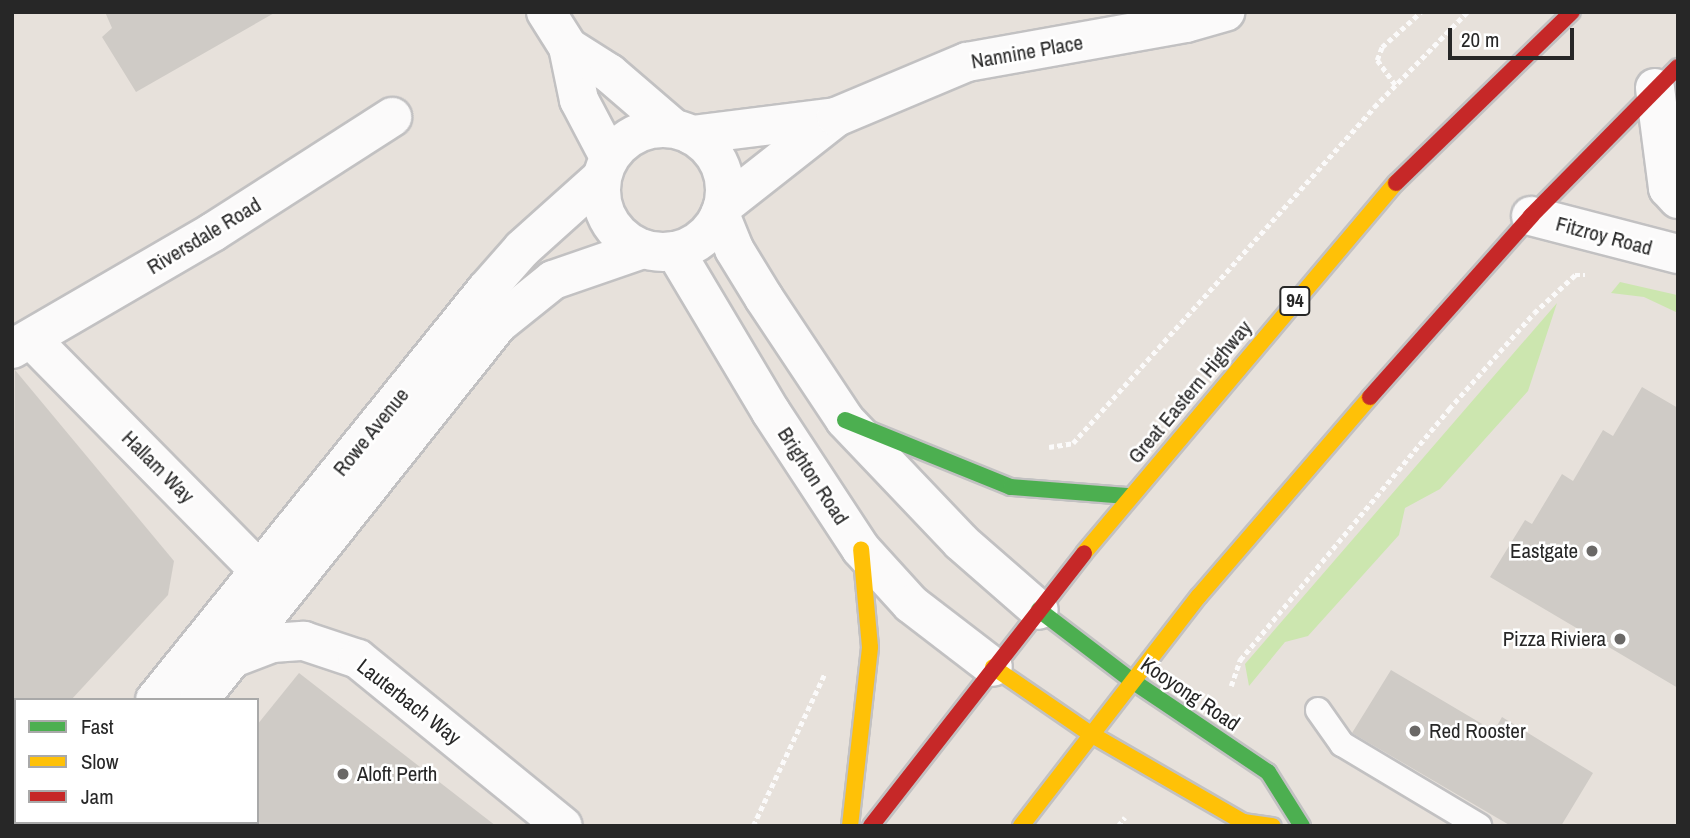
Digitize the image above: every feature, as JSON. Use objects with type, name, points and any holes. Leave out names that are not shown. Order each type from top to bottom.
[{"type":"main road","name":"Great Eastern Highway","points":[[871,826],[1129,496],[1412,164],[1572,12]]},
{"type":"main road","points":[[1020,826],[1131,680],[1383,382],[1531,216],[1666,77]]},
{"type":"main road","points":[[845,420],[925,456],[1011,487],[1129,496]]},
{"type":"main road","points":[[850,826],[870,647],[861,549]]},
{"type":"main road","name":"Kooyong Road","points":[[1039,610],[1131,680],[1268,772],[1302,826]]},
{"type":"main road","points":[[993,667],[1089,733],[1243,822],[1273,826]]},
{"type":"street","points":[[546,12],[568,47],[579,100],[605,167],[602,204],[609,221],[627,240],[659,250],[702,238],[722,210]]},
{"type":"street","name":"Nannine Place","points":[[722,210],[836,117],[967,62],[1136,22],[1225,12]]},
{"type":"street","points":[[568,47],[609,73],[720,165],[722,210],[764,298],[845,420],[961,542],[1039,610]]},
{"type":"street","points":[[1666,77],[1668,188],[1678,199]]},
{"type":"street","name":"Riversdale Road","points":[[21,344],[214,232],[392,117]]},
{"type":"street","name":"Nannine Place","points":[[682,131],[836,117]]},
{"type":"street","points":[[605,167],[637,133],[682,131]]},
{"type":"street","name":"Rowe Avenue","points":[[201,698],[233,657],[272,583],[495,280],[522,249],[605,167]]},
{"type":"street","name":"Fitzroy Road","points":[[1531,216],[1625,244],[1678,254]]},
{"type":"street","name":"Rowe Avenue","points":[[157,698],[272,583],[497,325],[553,280],[659,250]]},
{"type":"street","name":"Brighton Road","points":[[659,250],[771,412],[861,549],[911,604],[993,667]]},
{"type":"street","name":"Hallam Way","points":[[21,344],[272,583]]},
{"type":"street","name":"Lauterbach Way","points":[[233,657],[272,643],[304,641],[358,659],[563,826]]},
{"type":"lane","points":[[1318,710],[1342,744],[1479,826]]},
{"type":"path","points":[[1395,85],[1377,60],[1382,47],[1421,12]]},
{"type":"path","points":[[1011,487],[1021,451],[1073,443],[1395,85],[1467,12]]},
{"type":"path","points":[[1231,686],[1240,660],[1534,313],[1575,275],[1620,273],[1625,244]]},
{"type":"path","points":[[753,826],[840,641],[870,647]]},
{"type":"path","points":[[1118,826],[1125,817]]},
{"type":"green space","points":[[1620,282],[1677,295],[1678,313],[1644,297],[1611,293]]},
{"type":"green space","points":[[1557,303],[1528,391],[1440,489],[1405,508],[1399,535],[1308,636],[1285,642],[1249,686],[1245,664]]},
{"type":"building","points":[[105,12],[276,12],[136,92],[102,37],[112,28]]},
{"type":"building","points":[[15,370],[174,561],[168,595],[73,698],[12,700]]},
{"type":"building","name":"Eastgate","points":[[1642,387],[1678,408],[1678,688],[1490,577],[1525,520],[1532,524],[1562,474],[1573,481],[1603,430],[1613,436]]},
{"type":"building","points":[[1391,670],[1494,731],[1502,717],[1593,773],[1561,826],[1511,826],[1352,733]]},
{"type":"building","name":"Aloft Perth","points":[[299,673],[496,826],[257,826],[259,723]]},
{"type":"traffic: fast","points":[[845,420],[1011,487],[1129,496]]},
{"type":"traffic: fast","points":[[1039,610],[1131,680],[1268,772],[1302,826]]},
{"type":"traffic: slow","points":[[1084,553],[1396,183]]},
{"type":"traffic: slow","points":[[1021,826],[1199,596],[1370,397]]},
{"type":"traffic: slow","points":[[850,826],[870,647],[861,549]]},
{"type":"traffic: slow","points":[[993,667],[1089,733],[1243,822],[1273,826]]},
{"type":"traffic: jam","points":[[1396,183],[1572,12]]},
{"type":"traffic: jam","points":[[1370,397],[1531,216],[1678,67]]},
{"type":"traffic: jam","points":[[871,826],[1084,553]]},
{"type":"place","name":"Eastgate","points":[[1592,551]]},
{"type":"place","name":"Pizza Riviera","points":[[1620,639]]},
{"type":"place","name":"Red Rooster","points":[[1415,731]]},
{"type":"place","name":"Aloft Perth","points":[[343,774]]}]
